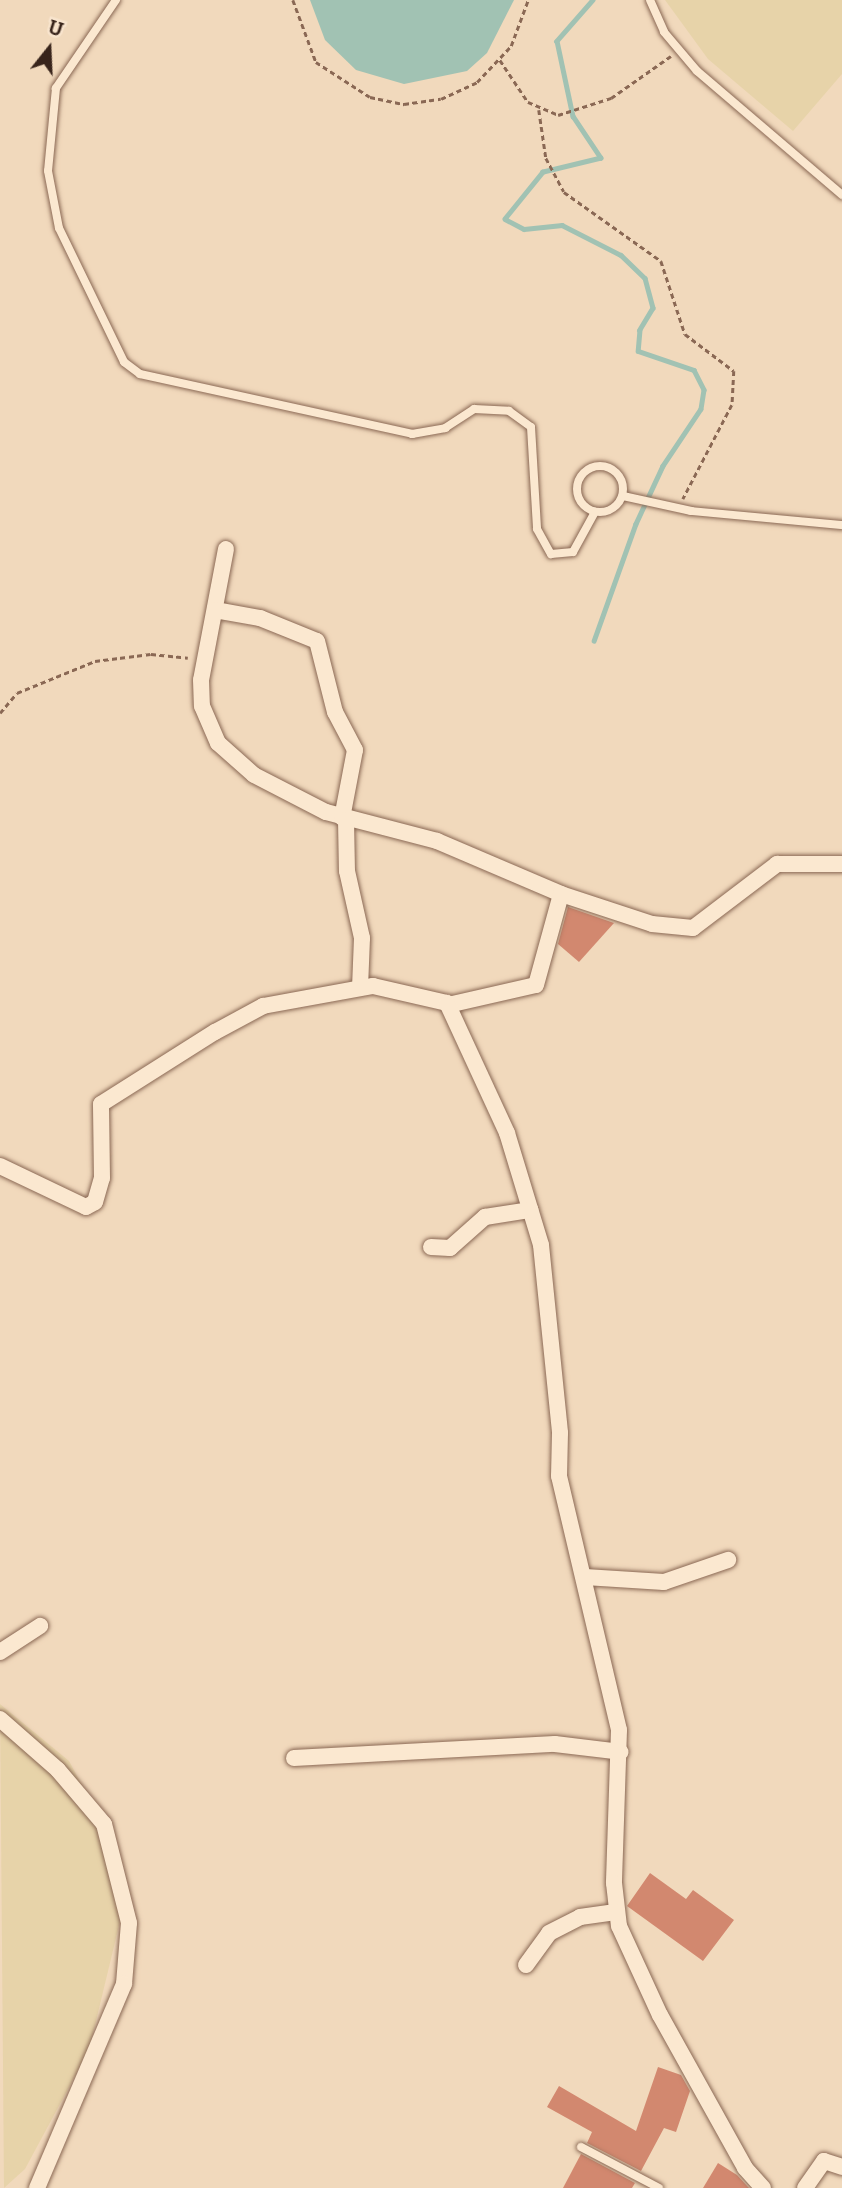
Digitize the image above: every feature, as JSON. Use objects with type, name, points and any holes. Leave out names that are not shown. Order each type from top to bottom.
[{"type":"street","points":[[226,549],[205,661],[202,706],[218,743],[254,775],[344,819],[446,844],[492,870],[652,924],[694,928],[777,864],[842,864]]},
{"type":"street","points":[[215,610],[270,621],[317,641],[335,712],[355,750],[344,819],[349,884],[362,938],[360,987]]},
{"type":"street","points":[[0,1166],[86,1207],[95,1202],[102,1178],[101,1104],[263,1006],[360,987],[390,987],[448,1004],[536,985],[561,894]]},
{"type":"street","points":[[448,1004],[507,1133],[530,1210],[544,1270],[561,1433],[559,1476],[585,1577],[621,1752],[616,1912],[660,2015],[745,2168],[764,2188]]},
{"type":"street","points":[[431,1247],[450,1248],[485,1217],[530,1210]]},
{"type":"street","points":[[585,1577],[663,1582],[728,1560]]},
{"type":"street","points":[[0,1652],[40,1626]]},
{"type":"street","points":[[0,1719],[97,1814],[129,1923],[124,1984],[37,2188]]},
{"type":"street","points":[[294,1758],[555,1744],[621,1752]]},
{"type":"street","points":[[526,1965],[549,1933],[580,1917],[616,1912]]},
{"type":"street","points":[[805,2188],[824,2161],[842,2167]]},
{"type":"lane","points":[[116,0],[56,88],[48,171],[59,228],[124,362],[140,374],[412,434],[445,428],[474,409],[509,411],[531,427],[537,529],[551,554],[573,552],[595,512],[617,506],[628,496]]},
{"type":"lane","points":[[650,0],[680,50],[842,195]]},
{"type":"lane","points":[[595,512],[577,496],[583,473],[594,467],[617,473],[628,496]]},
{"type":"lane","points":[[628,496],[680,508],[842,525]]},
{"type":"lane","points":[[581,2147],[659,2188]]},
{"type":"path","points":[[293,0],[316,62],[370,97],[404,104],[441,99],[477,82],[500,60],[528,0]]},
{"type":"path","points":[[539,110],[558,115],[581,110],[611,98],[680,50]]},
{"type":"path","points":[[500,60],[539,110],[547,158],[556,180],[575,201],[661,261],[685,334],[734,371],[732,405],[680,508]]},
{"type":"path","points":[[0,713],[17,693],[95,661],[151,654],[205,661]]},
{"type":"shaded area","points":[[310,0],[514,0],[487,53],[467,71],[404,84],[356,70],[325,40]]},
{"type":"shaded area","points":[[665,0],[842,0],[842,74],[793,131],[708,59]]},
{"type":"shaded area","points":[[0,1704],[69,1761],[111,1839],[122,1913],[89,2050],[25,2169],[4,2188]]},
{"type":"building","points":[[568,907],[614,923],[579,962],[558,944]]},
{"type":"building","points":[[650,1873],[686,1899],[693,1890],[734,1920],[703,1961],[627,1906]]},
{"type":"building","points":[[658,2067],[681,2075],[690,2091],[676,2132],[664,2128],[641,2171],[587,2143],[592,2132],[547,2107],[559,2086],[636,2131]]},
{"type":"building","points":[[581,2154],[635,2183],[632,2188],[563,2188]]},
{"type":"building","points":[[718,2163],[737,2175],[749,2188],[703,2188]]},
{"type":"waterway","points":[[593,0],[557,41],[573,116],[601,158],[543,172],[505,219],[524,229],[562,225],[621,255],[645,278],[653,308],[640,330],[638,351],[694,370],[704,390],[701,409],[663,466],[636,524],[594,641]]}]
